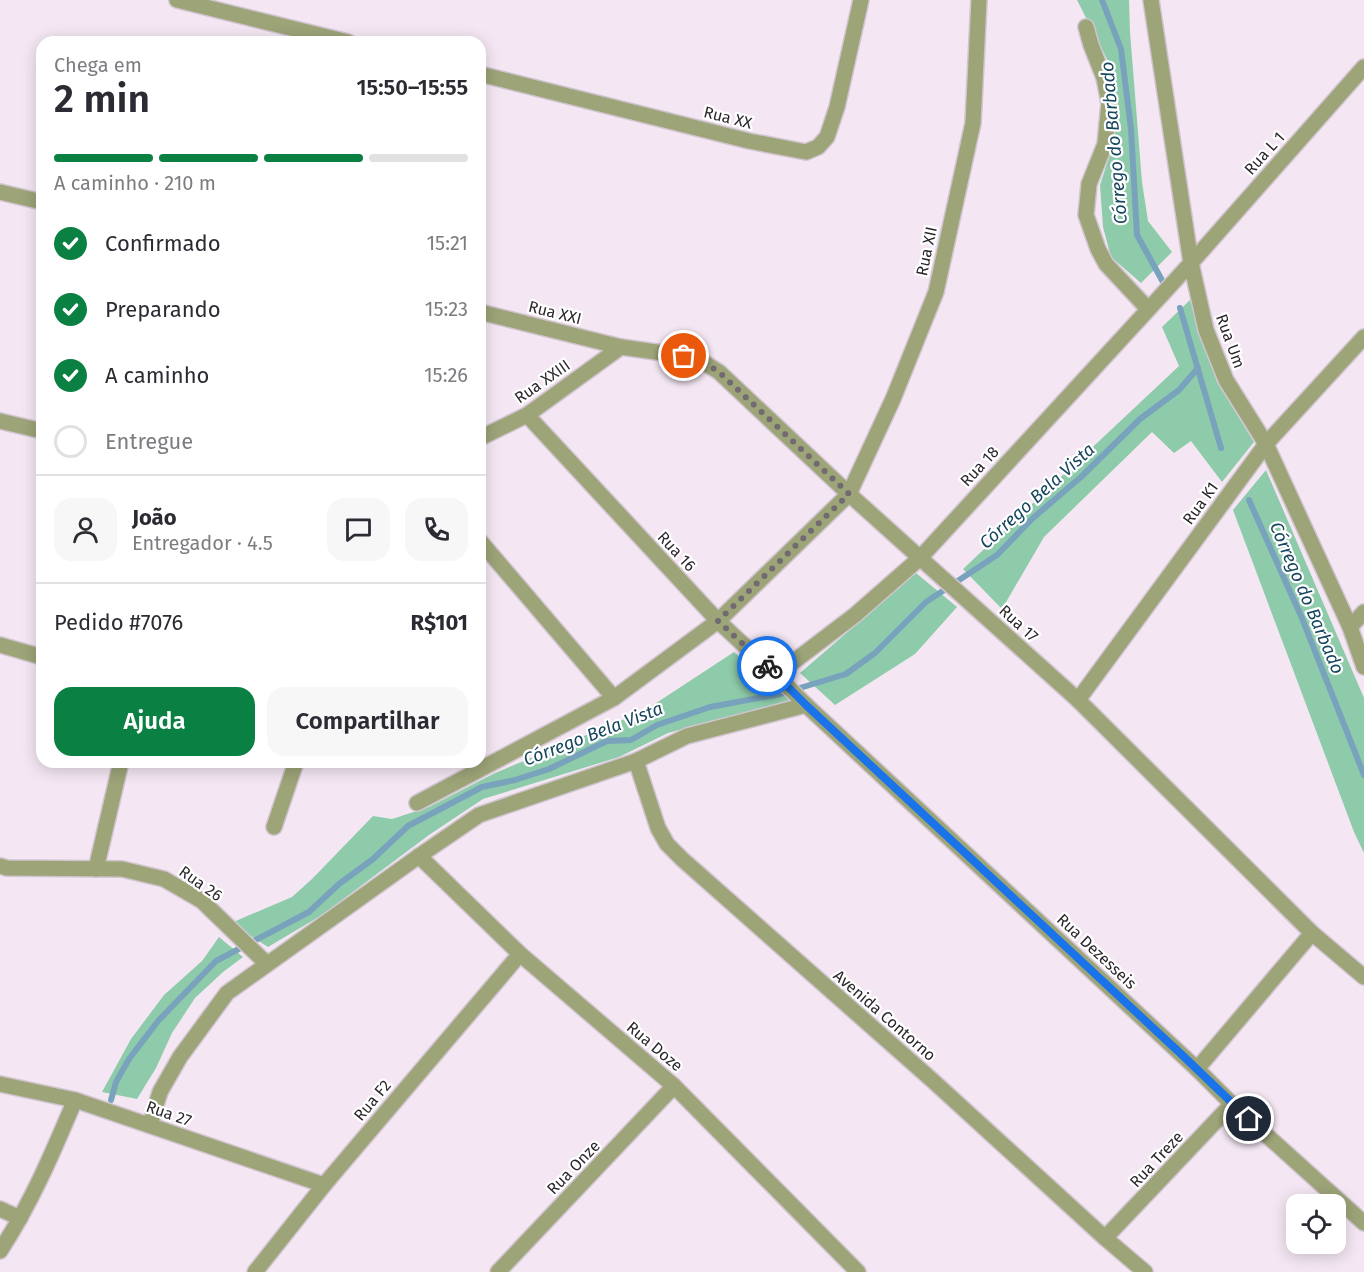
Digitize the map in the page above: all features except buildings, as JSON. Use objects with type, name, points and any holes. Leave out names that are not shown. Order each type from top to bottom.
[{"type":"street","points":[[177,0],[324,36]]},
{"type":"street","name":"Rua XX","points":[[486,75],[749,141],[806,152],[818,147],[827,137],[837,107],[861,0]]},
{"type":"street","name":"Rua XII","points":[[849,494],[893,399],[936,292],[973,123],[979,0]]},
{"type":"street","name":"Rua Um","points":[[1151,0],[1191,263],[1206,330],[1226,380],[1266,444],[1350,627],[1364,667]]},
{"type":"street","points":[[1086,27],[1104,78],[1109,103],[1106,144],[1089,184],[1086,215],[1106,264],[1148,309]]},
{"type":"street","name":"Rua L 1","points":[[1191,263],[1364,67]]},
{"type":"street","points":[[0,192],[36,201]]},
{"type":"street","name":"Rua 18","points":[[779,677],[920,558],[1191,263]]},
{"type":"street","name":"Rua XXI","points":[[486,313],[621,347]]},
{"type":"street","name":"Rua K1","points":[[1078,700],[1266,444],[1364,337]]},
{"type":"street","name":"Rua 17","points":[[621,347],[684,356],[703,362],[719,372],[849,494],[1078,700],[1312,933],[1364,977]]},
{"type":"street","name":"Rua XXIII","points":[[486,435],[527,414],[621,347]]},
{"type":"street","name":"Rua 16","points":[[527,414],[718,621],[804,703]]},
{"type":"street","points":[[0,421],[36,430]]},
{"type":"street","points":[[486,766],[614,698],[718,621],[849,494]]},
{"type":"street","points":[[486,548],[614,698]]},
{"type":"street","points":[[1350,627],[1364,612]]},
{"type":"street","points":[[0,645],[36,655]]},
{"type":"street","points":[[150,1125],[160,1092],[187,1048],[227,993],[262,960],[479,814],[636,761],[687,736],[804,703]]},
{"type":"street","name":"Rua Dezesseis","points":[[804,703],[1232,1104],[1364,1223]]},
{"type":"street","name":"Avenida Contorno","points":[[636,761],[658,828],[667,844],[681,859],[932,1080],[1145,1272]]},
{"type":"street","points":[[96,869],[120,768]]},
{"type":"street","points":[[274,827],[294,768]]},
{"type":"street","points":[[417,803],[483,768]]},
{"type":"street","name":"Rua Doze","points":[[419,856],[520,954],[674,1086],[858,1272]]},
{"type":"street","name":"Rua 26","points":[[0,866],[122,870],[164,879],[202,901],[262,960]]},
{"type":"street","points":[[1197,1069],[1312,933]]},
{"type":"street","name":"Rua F2","points":[[255,1272],[324,1185],[520,954]]},
{"type":"street","name":"Rua 27","points":[[0,1084],[82,1102],[324,1185]]},
{"type":"street","name":"Rua Onze","points":[[498,1272],[674,1086]]},
{"type":"street","points":[[0,1251],[82,1102]]},
{"type":"street","name":"Rua Treze","points":[[1105,1238],[1232,1104]]},
{"type":"street","points":[[0,1209],[20,1218]]},
{"type":"green space","points":[[1077,0],[1129,0],[1142,182],[1148,221],[1172,252],[1141,283],[1111,257],[1103,227],[1100,185],[1114,142],[1114,73]]},
{"type":"green space","points":[[1190,300],[1217,382],[1254,442],[1222,482],[1191,441],[1174,453],[1152,432],[1044,537],[1002,609],[963,569],[1179,366],[1162,327]]},
{"type":"green space","points":[[1266,470],[1364,698],[1364,853],[1354,832],[1233,510]]},
{"type":"green space","points":[[916,573],[957,607],[915,654],[835,705],[800,673]]},
{"type":"green space","points":[[734,652],[791,700],[668,733],[619,757],[483,799],[429,835],[322,915],[268,947],[231,923],[292,897],[373,816],[392,819],[429,807],[495,773],[644,711]]},
{"type":"green space","points":[[219,937],[243,957],[195,998],[172,1033],[156,1068],[137,1099],[102,1092],[131,1039],[164,995],[202,961]]},
{"type":"waterway","name":"Córrego do Barbado","points":[[1102,0],[1121,49],[1131,129],[1137,235],[1163,282]]},
{"type":"waterway","name":"Córrego do Barbado","points":[[1180,308],[1221,448]]},
{"type":"waterway","name":"Córrego Bela Vista","points":[[111,1100],[116,1082],[129,1059],[158,1021],[216,961],[309,912],[339,884],[373,859],[408,826],[482,787],[515,780],[549,769],[607,741],[631,740],[657,725],[710,707],[780,694],[846,674],[875,653],[926,602],[997,555],[1033,518],[1081,477],[1140,419],[1179,390],[1198,368]]},
{"type":"waterway","name":"Córrego do Barbado","points":[[1249,500],[1301,616],[1364,775]]},
{"type":"way so far","points":[[684,356],[703,362],[719,372],[849,494],[718,621],[767,666]]},
{"type":"route","points":[[767,666],[1249,1119]]}]
